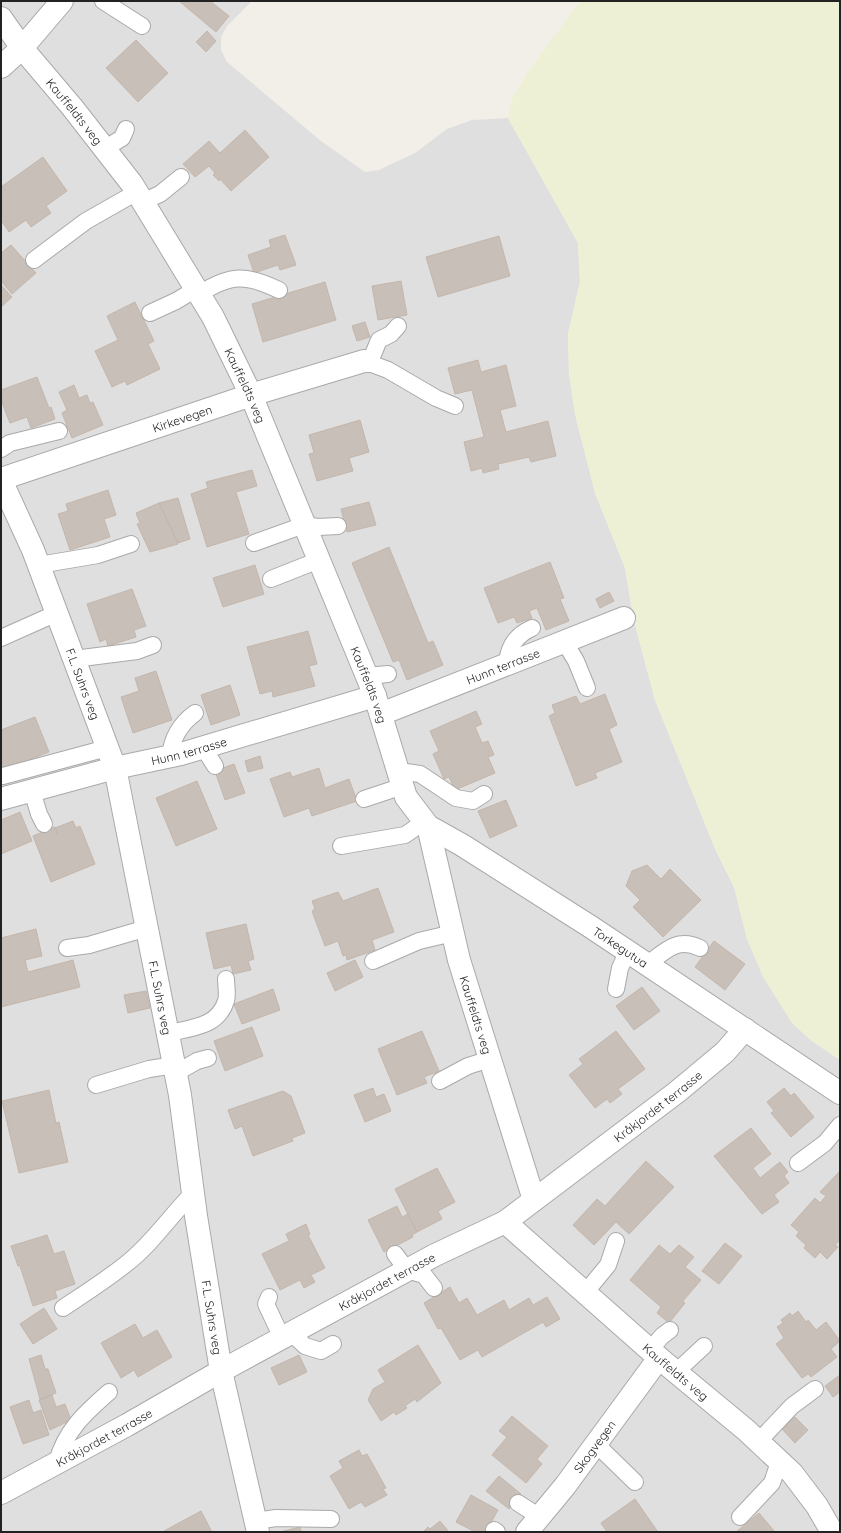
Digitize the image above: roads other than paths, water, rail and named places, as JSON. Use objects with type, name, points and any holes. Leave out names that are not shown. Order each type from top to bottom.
[{"type":"street","points":[[1,67],[22,48],[62,1]]},
{"type":"street","name":"Kauffeldts veg","points":[[1,18],[22,48],[104,148],[140,197],[213,317],[251,395],[367,676],[378,705],[403,785]]},
{"type":"street","name":"Kirkevegen","points":[[1,479],[251,395],[366,362]]},
{"type":"street","name":"F.L. Suhrs veg","points":[[1,479],[39,565],[115,768],[175,1069],[221,1371],[257,1526]]},
{"type":"street","name":"Hunn terrasse","points":[[1,799],[115,768],[378,705],[507,664],[624,618]]},
{"type":"street","name":"Torkegutua","points":[[403,785],[427,823],[648,964],[840,1093]]},
{"type":"street","name":"Kauffeldts veg","points":[[427,823],[459,960],[534,1200]]},
{"type":"street","name":"Kråkjordet terrasse","points":[[1,1493],[127,1425],[286,1335],[401,1262],[505,1222],[677,1092],[725,1052],[745,1029]]},
{"type":"street","name":"Kauffeldts veg","points":[[505,1222],[758,1442],[792,1473],[833,1521]]},
{"type":"street","name":"Skogvegen","points":[[534,1524],[596,1444],[655,1354]]},
{"type":"lane","points":[[103,1],[142,26]]},
{"type":"lane","points":[[104,148],[122,138],[126,129]]},
{"type":"lane","points":[[34,260],[86,221],[140,197],[160,194],[181,177]]},
{"type":"lane","points":[[150,313],[215,284],[238,277],[260,281],[279,290]]},
{"type":"lane","points":[[398,326],[391,334],[379,340],[366,362],[388,370],[436,398],[455,406]]},
{"type":"lane","points":[[1,449],[10,443],[59,431]]},
{"type":"lane","points":[[254,543],[304,525],[318,527],[338,526]]},
{"type":"lane","points":[[39,565],[98,555],[131,544]]},
{"type":"lane","points":[[271,579],[319,560]]},
{"type":"lane","points":[[1,638],[57,613]]},
{"type":"lane","points":[[507,664],[508,652],[520,633],[532,628]]},
{"type":"lane","points":[[564,642],[576,661],[587,688]]},
{"type":"lane","points":[[74,659],[137,651],[153,645]]},
{"type":"lane","points":[[367,676],[388,674]]},
{"type":"lane","points":[[170,756],[171,745],[176,733],[186,720],[195,713]]},
{"type":"lane","points":[[203,747],[215,766]]},
{"type":"lane","points":[[3,776],[107,748]]},
{"type":"lane","points":[[364,799],[403,785],[420,774],[456,798],[473,801],[484,794]]},
{"type":"lane","points":[[32,791],[38,814],[44,824]]},
{"type":"lane","points":[[342,846],[405,835],[427,823]]},
{"type":"lane","points":[[67,948],[89,945],[147,928]]},
{"type":"lane","points":[[372,961],[419,941],[453,933]]},
{"type":"lane","points":[[648,964],[669,946],[690,944],[700,948]]},
{"type":"lane","points":[[616,989],[620,968],[628,951]]},
{"type":"lane","points":[[168,1033],[200,1026],[215,1019],[226,1001],[226,979]]},
{"type":"lane","points":[[96,1085],[149,1069],[175,1069],[208,1058]]},
{"type":"lane","points":[[440,1081],[468,1066],[490,1059]]},
{"type":"lane","points":[[798,1163],[824,1143],[840,1125]]},
{"type":"lane","points":[[63,1308],[126,1264],[168,1223],[178,1208],[193,1193]]},
{"type":"lane","points":[[585,1293],[608,1265],[616,1241]]},
{"type":"lane","points":[[401,1262],[424,1275],[434,1288]]},
{"type":"lane","points":[[269,1297],[266,1304],[286,1335],[305,1346],[322,1351],[333,1344]]},
{"type":"lane","points":[[655,1354],[662,1336],[670,1330]]},
{"type":"lane","points":[[676,1372],[704,1346]]},
{"type":"lane","points":[[758,1442],[792,1406],[815,1389]]},
{"type":"lane","points":[[57,1462],[61,1447],[74,1426],[109,1392]]},
{"type":"lane","points":[[596,1444],[635,1482]]},
{"type":"lane","points":[[740,1517],[772,1483],[779,1462]]},
{"type":"lane","points":[[518,1502],[534,1524]]},
{"type":"lane","points":[[257,1526],[284,1518],[331,1519]]}]
